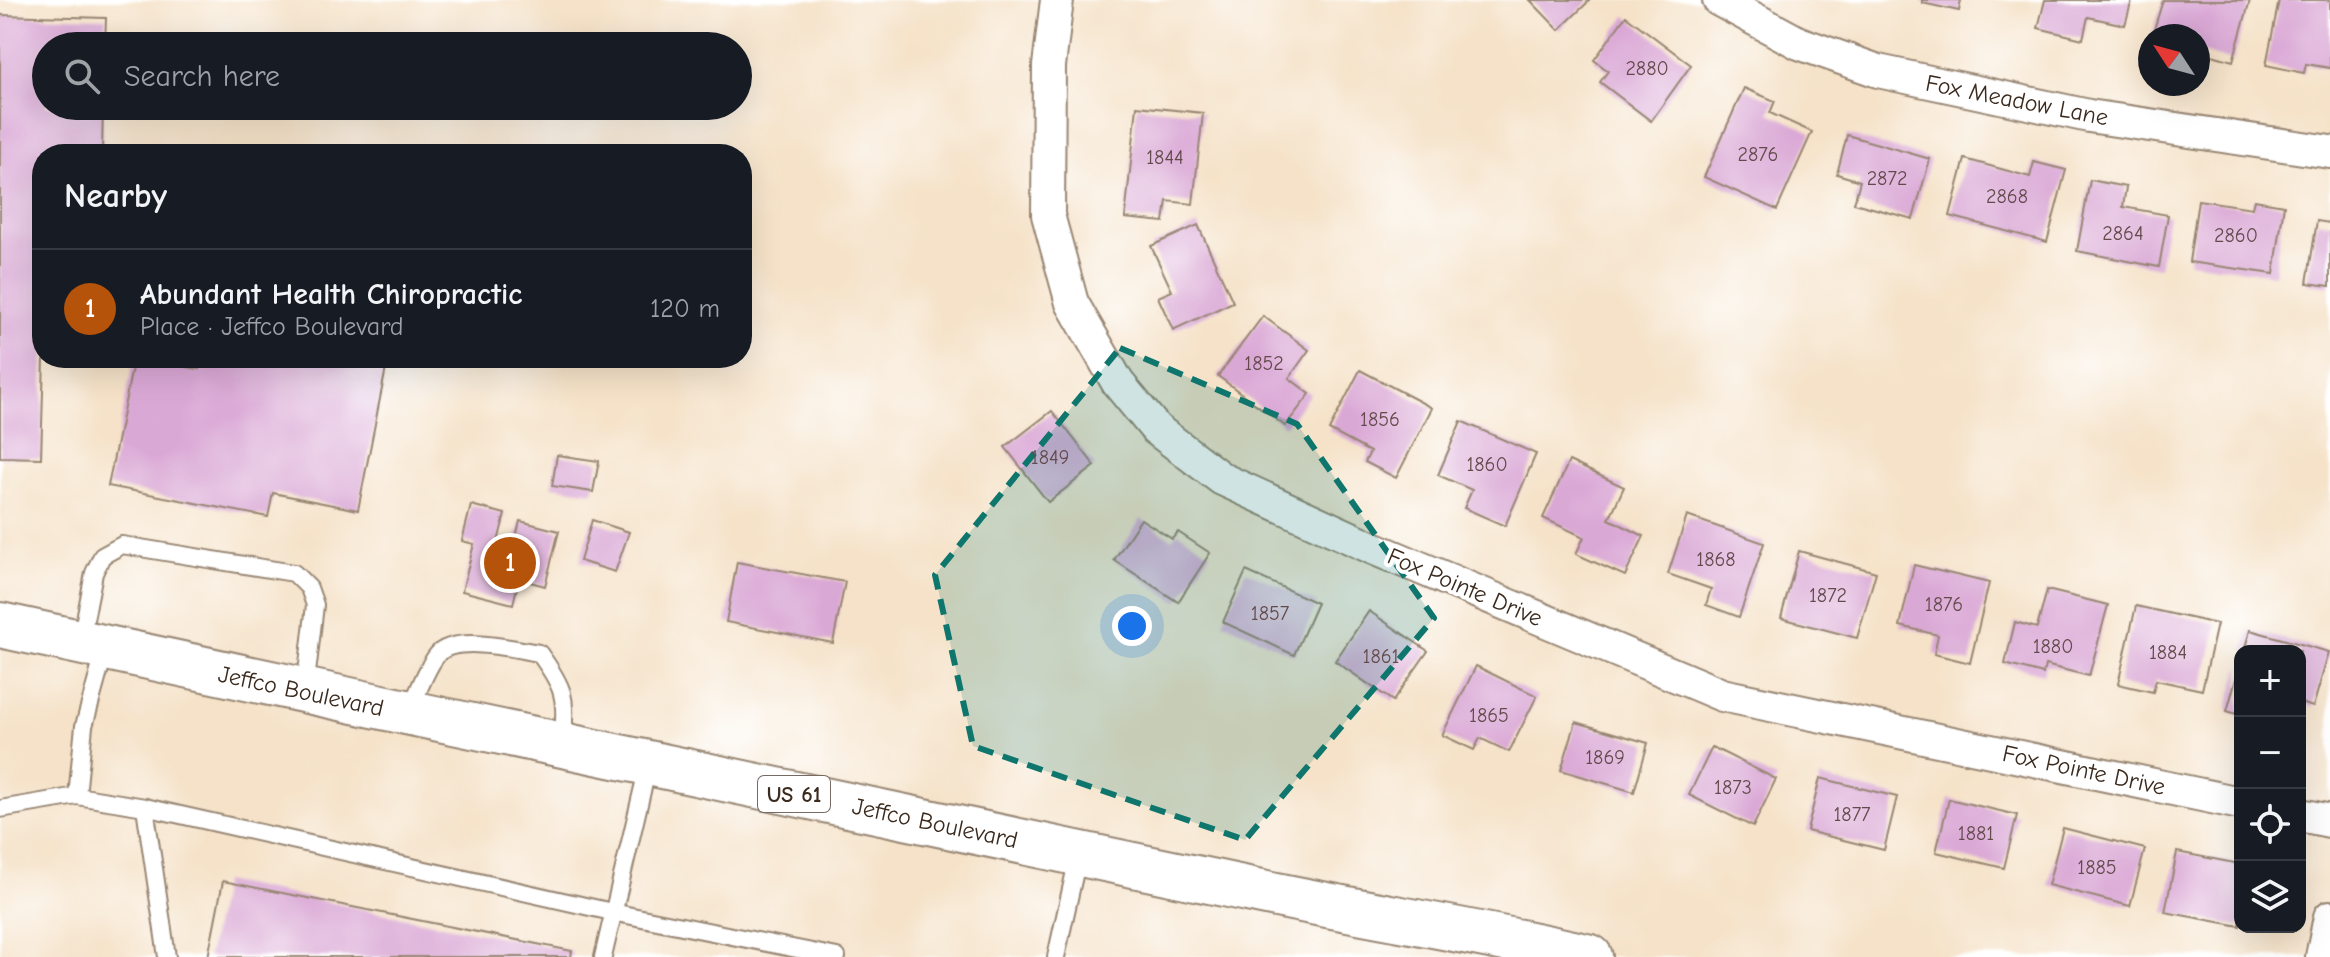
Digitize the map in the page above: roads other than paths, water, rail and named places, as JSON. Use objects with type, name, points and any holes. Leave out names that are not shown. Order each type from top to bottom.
[{"type":"main road","name":"Jeffco Boulevard","points":[[0,625],[563,747],[1311,902],[1458,943],[1590,957]]},
{"type":"street","name":"Fox Pointe Drive","points":[[1057,0],[1049,66],[1048,215],[1072,303],[1118,383],[1156,429],[1222,479],[1373,548],[1722,695],[2234,802]]},
{"type":"street","name":"Fox Meadow Lane","points":[[1719,0],[1799,43],[1878,71],[2089,116],[2330,152]]},
{"type":"street","points":[[2306,816],[2330,821]]},
{"type":"street","points":[[2322,957],[2330,917]]},
{"type":"lane","points":[[77,796],[93,646],[94,573],[102,556],[122,545],[294,573],[309,588],[315,605],[304,692]]},
{"type":"lane","points":[[408,714],[436,656],[446,647],[471,644],[539,653],[555,674],[565,696],[563,747]]},
{"type":"lane","points":[[603,957],[649,764]]},
{"type":"lane","points":[[0,809],[77,796],[145,807],[612,912],[837,957]]},
{"type":"lane","points":[[145,807],[167,957]]},
{"type":"lane","points":[[1056,957],[1080,853]]},
{"type":"place","name":"Abundant Health Chiropractic","points":[[510,563]]}]
